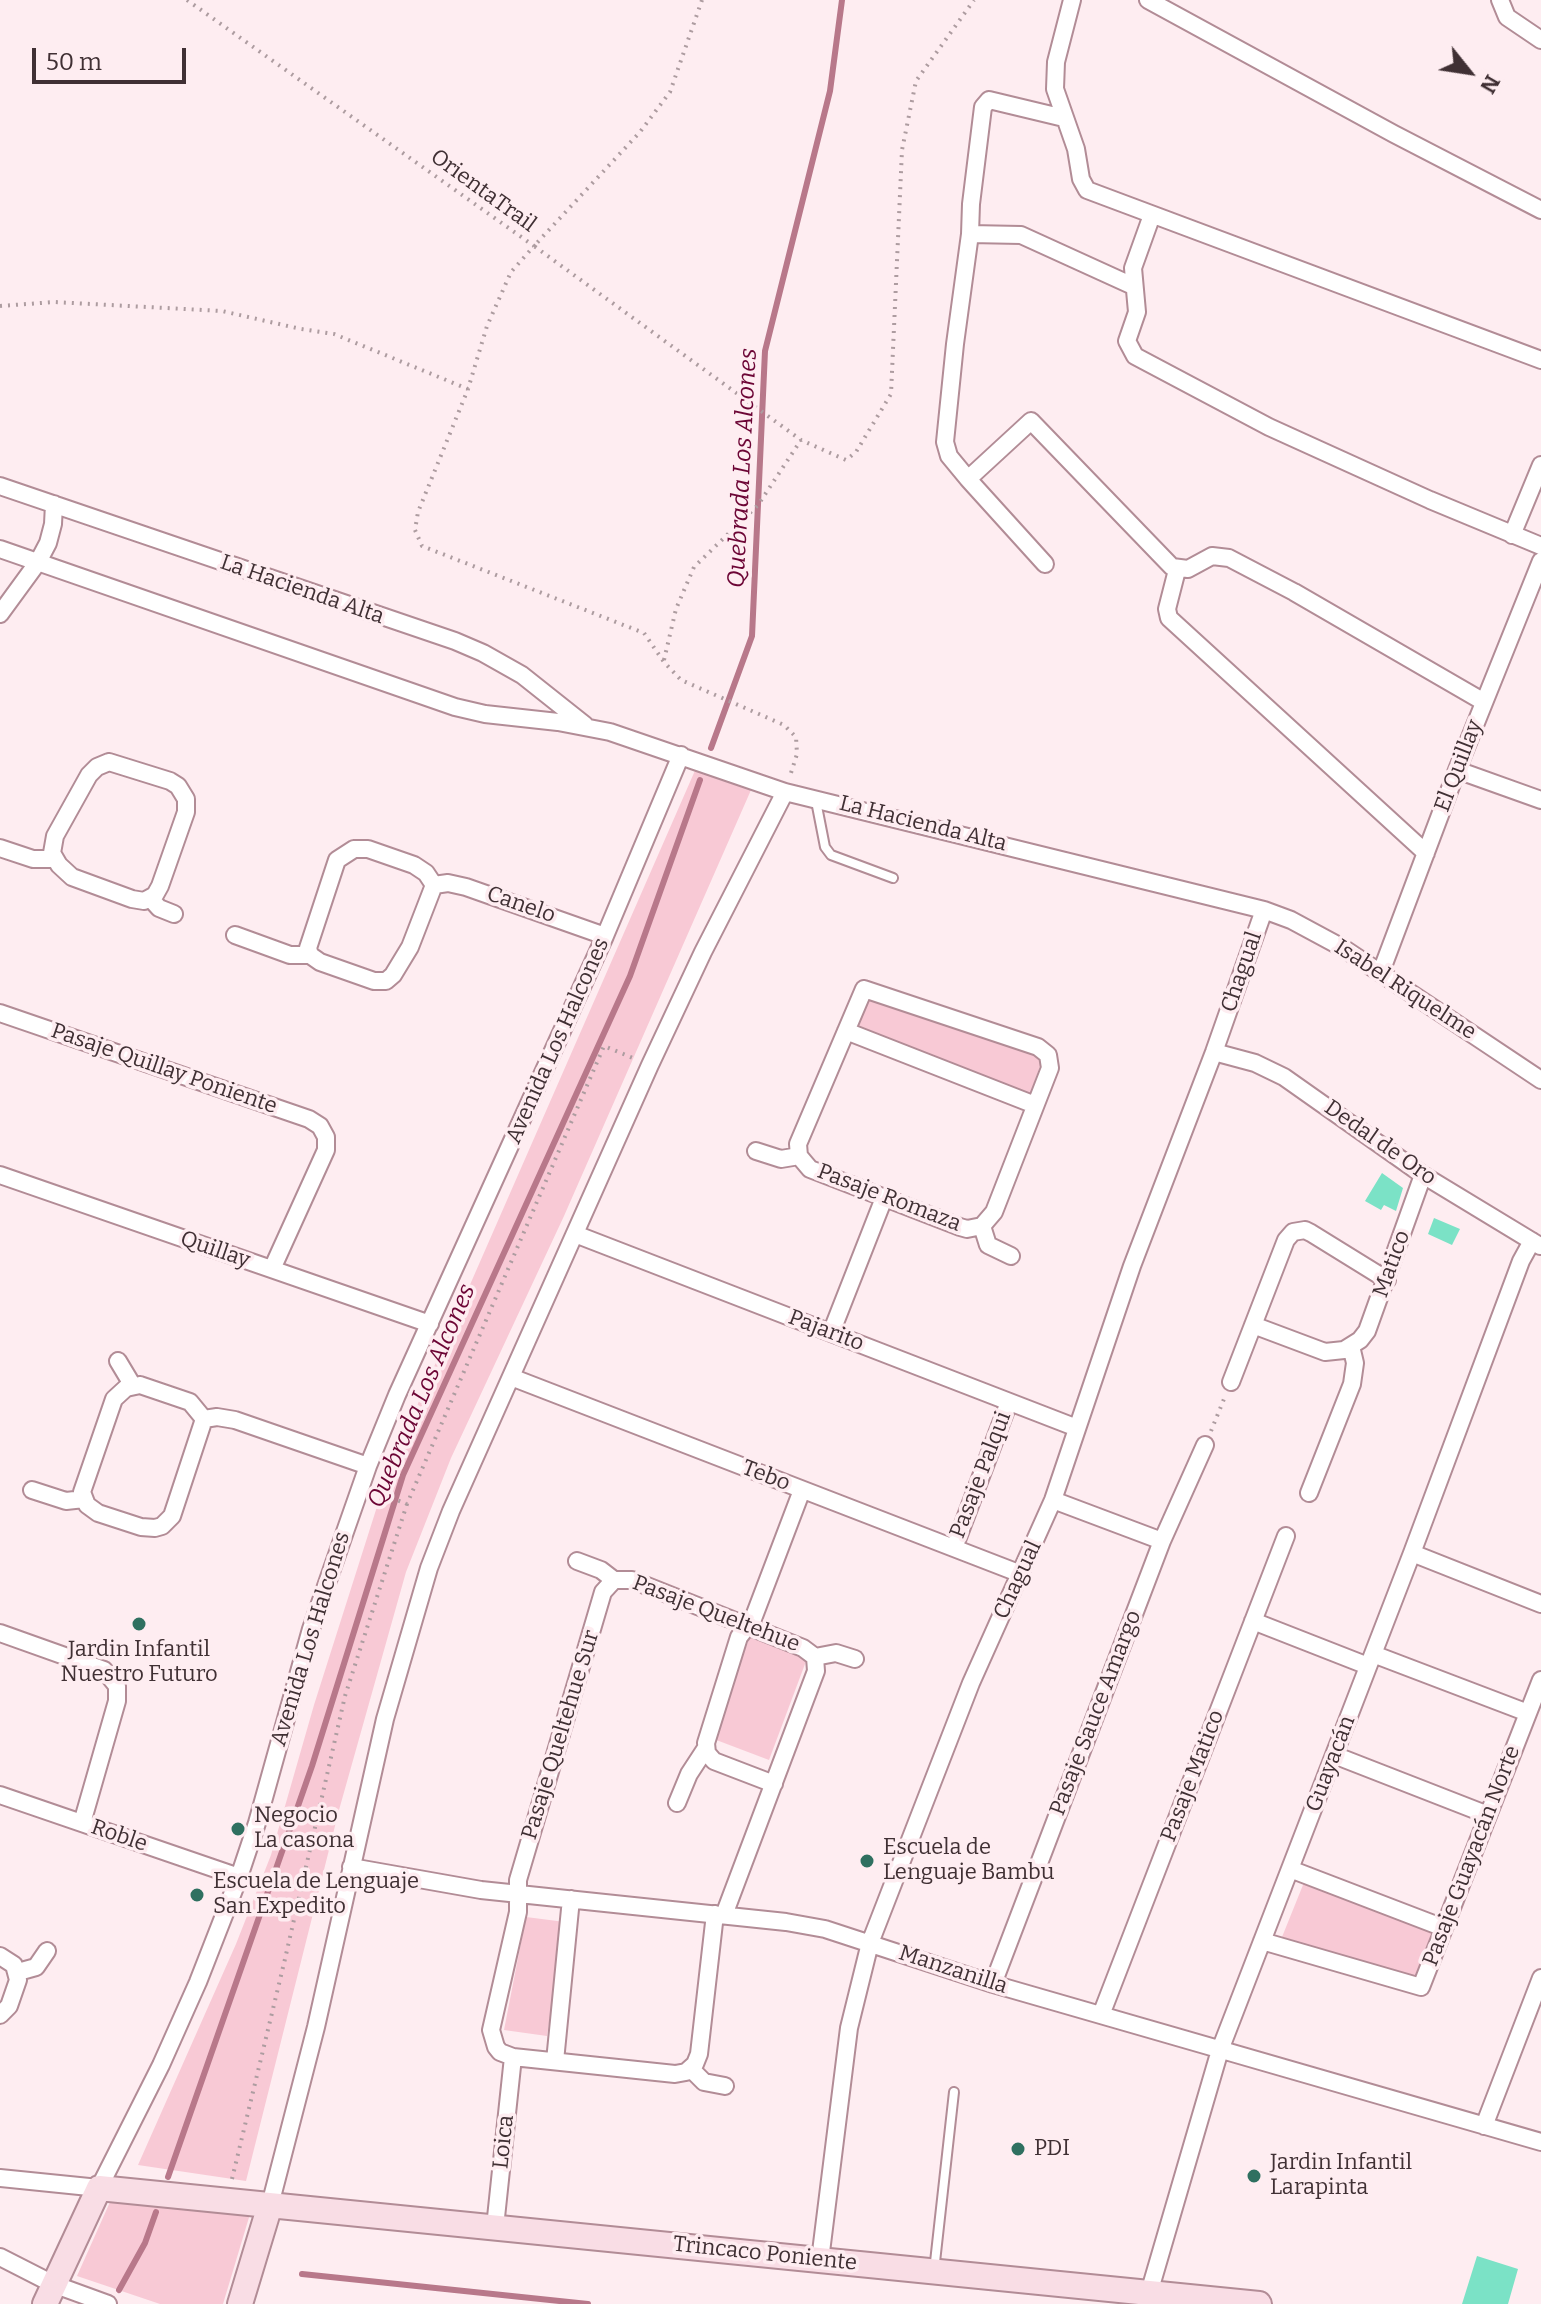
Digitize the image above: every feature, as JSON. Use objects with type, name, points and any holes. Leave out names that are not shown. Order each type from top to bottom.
[{"type":"street","points":[[1072,0],[1058,49],[1055,75],[1059,104],[1076,149],[1083,186],[1091,193],[1541,360]]},
{"type":"street","points":[[1148,0],[1541,210]]},
{"type":"street","points":[[1500,0],[1507,17],[1541,40]]},
{"type":"street","points":[[1045,564],[949,456],[945,442],[985,102],[989,100],[1064,118]]},
{"type":"street","points":[[1152,215],[1133,268],[1137,312],[1127,341],[1135,356],[1269,427],[1541,546]]},
{"type":"street","points":[[970,234],[1021,235],[1133,286]]},
{"type":"street","points":[[968,479],[1031,421],[1177,570],[1188,569],[1212,556],[1229,558],[1484,702]]},
{"type":"street","points":[[1512,535],[1541,465]]},
{"type":"street","name":"La Hacienda Alta","points":[[3,490],[54,504],[483,653],[542,689],[586,726]]},
{"type":"street","points":[[0,614],[38,562],[50,534],[54,504]]},
{"type":"street","name":"La Hacienda Alta","points":[[0,549],[455,707],[507,718],[586,726],[785,792],[1264,910]]},
{"type":"street","name":"El Quillay","points":[[1381,972],[1457,770],[1541,561]]},
{"type":"street","points":[[1177,570],[1167,609],[1169,618],[1426,853]]},
{"type":"street","name":"Avenida Los Halcones","points":[[49,2294],[180,2024],[239,1877],[311,1629],[368,1466],[605,936],[681,755]]},
{"type":"street","points":[[115,762],[170,781],[184,793],[186,812],[158,891],[150,898],[138,901],[81,881],[54,859],[52,847],[55,836],[89,775],[97,767],[115,762]]},
{"type":"street","points":[[1457,770],[1541,800]]},
{"type":"street","points":[[240,2304],[270,2205],[316,2027],[385,1719],[417,1605],[451,1511],[650,1065],[703,952],[785,792]]},
{"type":"street","points":[[0,848],[33,859],[54,859]]},
{"type":"street","points":[[235,935],[290,955],[310,955],[320,962],[374,981],[386,981],[410,947],[434,885],[426,873],[414,865],[368,849],[348,850],[334,866],[310,942],[310,955]]},
{"type":"street","name":"Canelo","points":[[434,885],[448,883],[466,887],[605,936]]},
{"type":"street","points":[[150,898],[159,908],[174,914]]},
{"type":"street","name":"Isabel Riquelme","points":[[1264,910],[1312,930],[1381,972],[1541,1080]]},
{"type":"street","name":"Chagual","points":[[820,2260],[849,2028],[870,1943],[971,1683],[1053,1500],[1132,1266],[1214,1052],[1264,910]]},
{"type":"street","points":[[799,1156],[798,1144],[864,989],[1038,1047],[1048,1055],[1050,1068],[994,1212],[982,1226]]},
{"type":"street","name":"Pasaje Quillay Poniente","points":[[0,1013],[309,1119],[324,1131],[326,1150],[272,1269]]},
{"type":"street","points":[[846,1031],[1035,1105]]},
{"type":"street","name":"Dedal de Oro","points":[[1214,1052],[1255,1063],[1284,1077],[1423,1175],[1536,1244]]},
{"type":"street","name":"Pasaje Romaza","points":[[756,1151],[781,1159],[799,1156],[810,1169],[884,1198],[960,1227],[982,1226],[988,1245],[1011,1256]]},
{"type":"street","name":"Quillay","points":[[0,1175],[430,1324]]},
{"type":"street","name":"Matico","points":[[1351,1346],[1367,1331],[1423,1175]]},
{"type":"street","points":[[831,1333],[884,1198]]},
{"type":"street","points":[[1231,1382],[1286,1240],[1298,1230],[1311,1233],[1387,1280]]},
{"type":"street","name":"Pajarito","points":[[575,1234],[1077,1428]]},
{"type":"street","name":"Guayacán","points":[[1149,2293],[1220,2050],[1521,1261],[1536,1244]]},
{"type":"street","points":[[1253,1325],[1325,1352],[1351,1346],[1355,1363],[1352,1384],[1309,1493]]},
{"type":"street","points":[[118,1361],[133,1386]]},
{"type":"street","name":"Tebo","points":[[511,1377],[1021,1574]]},
{"type":"street","points":[[133,1386],[148,1386],[190,1402],[204,1419],[175,1509],[162,1526],[141,1527],[98,1513],[84,1499],[82,1486],[110,1407],[119,1393],[133,1386]]},
{"type":"street","name":"Pasaje Palqui","points":[[954,1548],[1009,1402]]},
{"type":"street","points":[[204,1419],[217,1417],[235,1420],[368,1466]]},
{"type":"street","name":"Pasaje Sauce Amargo","points":[[993,1984],[1162,1541],[1205,1445]]},
{"type":"street","points":[[32,1490],[66,1501],[84,1499]]},
{"type":"street","points":[[677,1803],[689,1774],[706,1748],[739,1637],[753,1619],[802,1490]]},
{"type":"street","points":[[1053,1500],[1162,1541]]},
{"type":"street","name":"Pasaje Matico","points":[[1101,2015],[1286,1536]]},
{"type":"street","points":[[1412,1553],[1541,1604]]},
{"type":"street","name":"Pasaje Queltehue","points":[[577,1561],[601,1570],[614,1580],[632,1580],[808,1650],[815,1657],[836,1653],[855,1659]]},
{"type":"street","name":"Pasaje Queltehue Sur","points":[[513,2057],[496,2047],[491,2030],[518,1912],[518,1880],[603,1592],[614,1580]]},
{"type":"street","points":[[1253,1621],[1528,1713]]},
{"type":"street","points":[[0,1633],[98,1667],[117,1686],[117,1701],[82,1823]]},
{"type":"street","points":[[513,2057],[675,2074],[691,2069],[699,2054],[719,1915],[774,1784],[816,1671],[815,1657]]},
{"type":"street","name":"Pasaje Guayacán Norte","points":[[1262,1941],[1421,1987],[1541,1680]]},
{"type":"street","points":[[706,1748],[714,1761],[774,1784]]},
{"type":"street","points":[[1334,1755],[1488,1815]]},
{"type":"street","name":"Roble","points":[[0,1795],[239,1877]]},
{"type":"street","name":"Manzanilla","points":[[351,1867],[446,1886],[805,1925],[993,1984],[1541,2142]]},
{"type":"street","points":[[1290,1869],[1444,1928]]},
{"type":"street","points":[[555,2061],[571,1899]]},
{"type":"street","points":[[18,1972],[36,1967],[47,1951]]},
{"type":"street","points":[[0,1956],[9,1960],[18,1972],[12,2000],[0,2015]]},
{"type":"street","points":[[1484,2126],[1541,1978]]},
{"type":"street","name":"Loica","points":[[495,2227],[513,2057]]},
{"type":"street","points":[[691,2069],[704,2082],[725,2086]]},
{"type":"street","points":[[0,2178],[99,2188]]},
{"type":"street","name":"Trincaco Poniente","points":[[99,2188],[1259,2304]]},
{"type":"street","points":[[0,2257],[49,2294],[108,2304]]},
{"type":"lane","points":[[815,797],[825,847],[831,855],[893,878]]},
{"type":"lane","points":[[934,2271],[954,2092]]},
{"type":"path","name":"OrientaTrail","points":[[187,0],[534,246],[511,272],[487,326],[468,389],[418,512],[415,530],[422,546],[644,633],[664,662]]},
{"type":"path","points":[[702,0],[670,92],[640,132],[534,246],[801,440],[846,460],[856,452],[891,394],[901,166],[916,81],[974,0]]},
{"type":"path","points":[[0,306],[54,302],[222,311],[334,334],[468,389]]},
{"type":"path","points":[[785,792],[797,754],[796,737],[784,725],[681,680],[664,662],[676,609],[694,567],[758,505],[801,440]]},
{"type":"path","points":[[226,2201],[282,1974],[345,1696],[407,1504],[604,1046],[650,1065]]},
{"type":"path","points":[[1205,1445],[1231,1382]]},
{"type":"path","points":[[360,1486],[407,1504]]},
{"type":"shaded area","points":[[697,766],[751,790],[564,1216],[451,1458],[406,1572],[339,1810],[246,2181],[138,2165],[236,1944],[271,1855],[314,1705],[388,1472]]},
{"type":"shaded area","points":[[869,994],[1043,1058],[1030,1094],[856,1030]]},
{"type":"shaded area","points":[[751,1634],[808,1656],[769,1760],[711,1738]]},
{"type":"shaded area","points":[[1305,1880],[1433,1931],[1415,1978],[1282,1937]]},
{"type":"shaded area","points":[[526,1917],[565,1922],[547,2036],[504,2030]]},
{"type":"shaded area","points":[[110,2202],[250,2214],[223,2304],[160,2304],[77,2276]]},
{"type":"building","points":[[1382,1173],[1403,1188],[1396,1211],[1384,1205],[1381,1210],[1365,1201]]},
{"type":"building","points":[[1434,1218],[1460,1229],[1452,1245],[1428,1234]]},
{"type":"building","points":[[1477,2256],[1518,2269],[1508,2304],[1462,2304]]},
{"type":"waterway","name":"Quebrada Los Alcones","points":[[711,748],[752,636],[765,351],[830,91],[842,0]]},
{"type":"waterway","name":"Quebrada Los Alcones","points":[[168,2177],[312,1766],[403,1475],[630,976],[700,780]]},
{"type":"waterway","name":"Quebrada Los Alcones","points":[[119,2290],[145,2243],[156,2212]]},
{"type":"waterway","points":[[302,2274],[588,2304]]},
{"type":"place","name":"Jardin Infantil Nuestro Futuro","points":[[139,1624]]},
{"type":"place","name":"Negocio La casona","points":[[238,1829]]},
{"type":"place","name":"Escuela de Lenguaje Bambu","points":[[867,1861]]},
{"type":"place","name":"Escuela de Lenguaje San Expedito","points":[[197,1895]]},
{"type":"place","name":"PDI","points":[[1018,2149]]},
{"type":"place","name":"Jardin Infantil Larapinta","points":[[1254,2176]]}]
